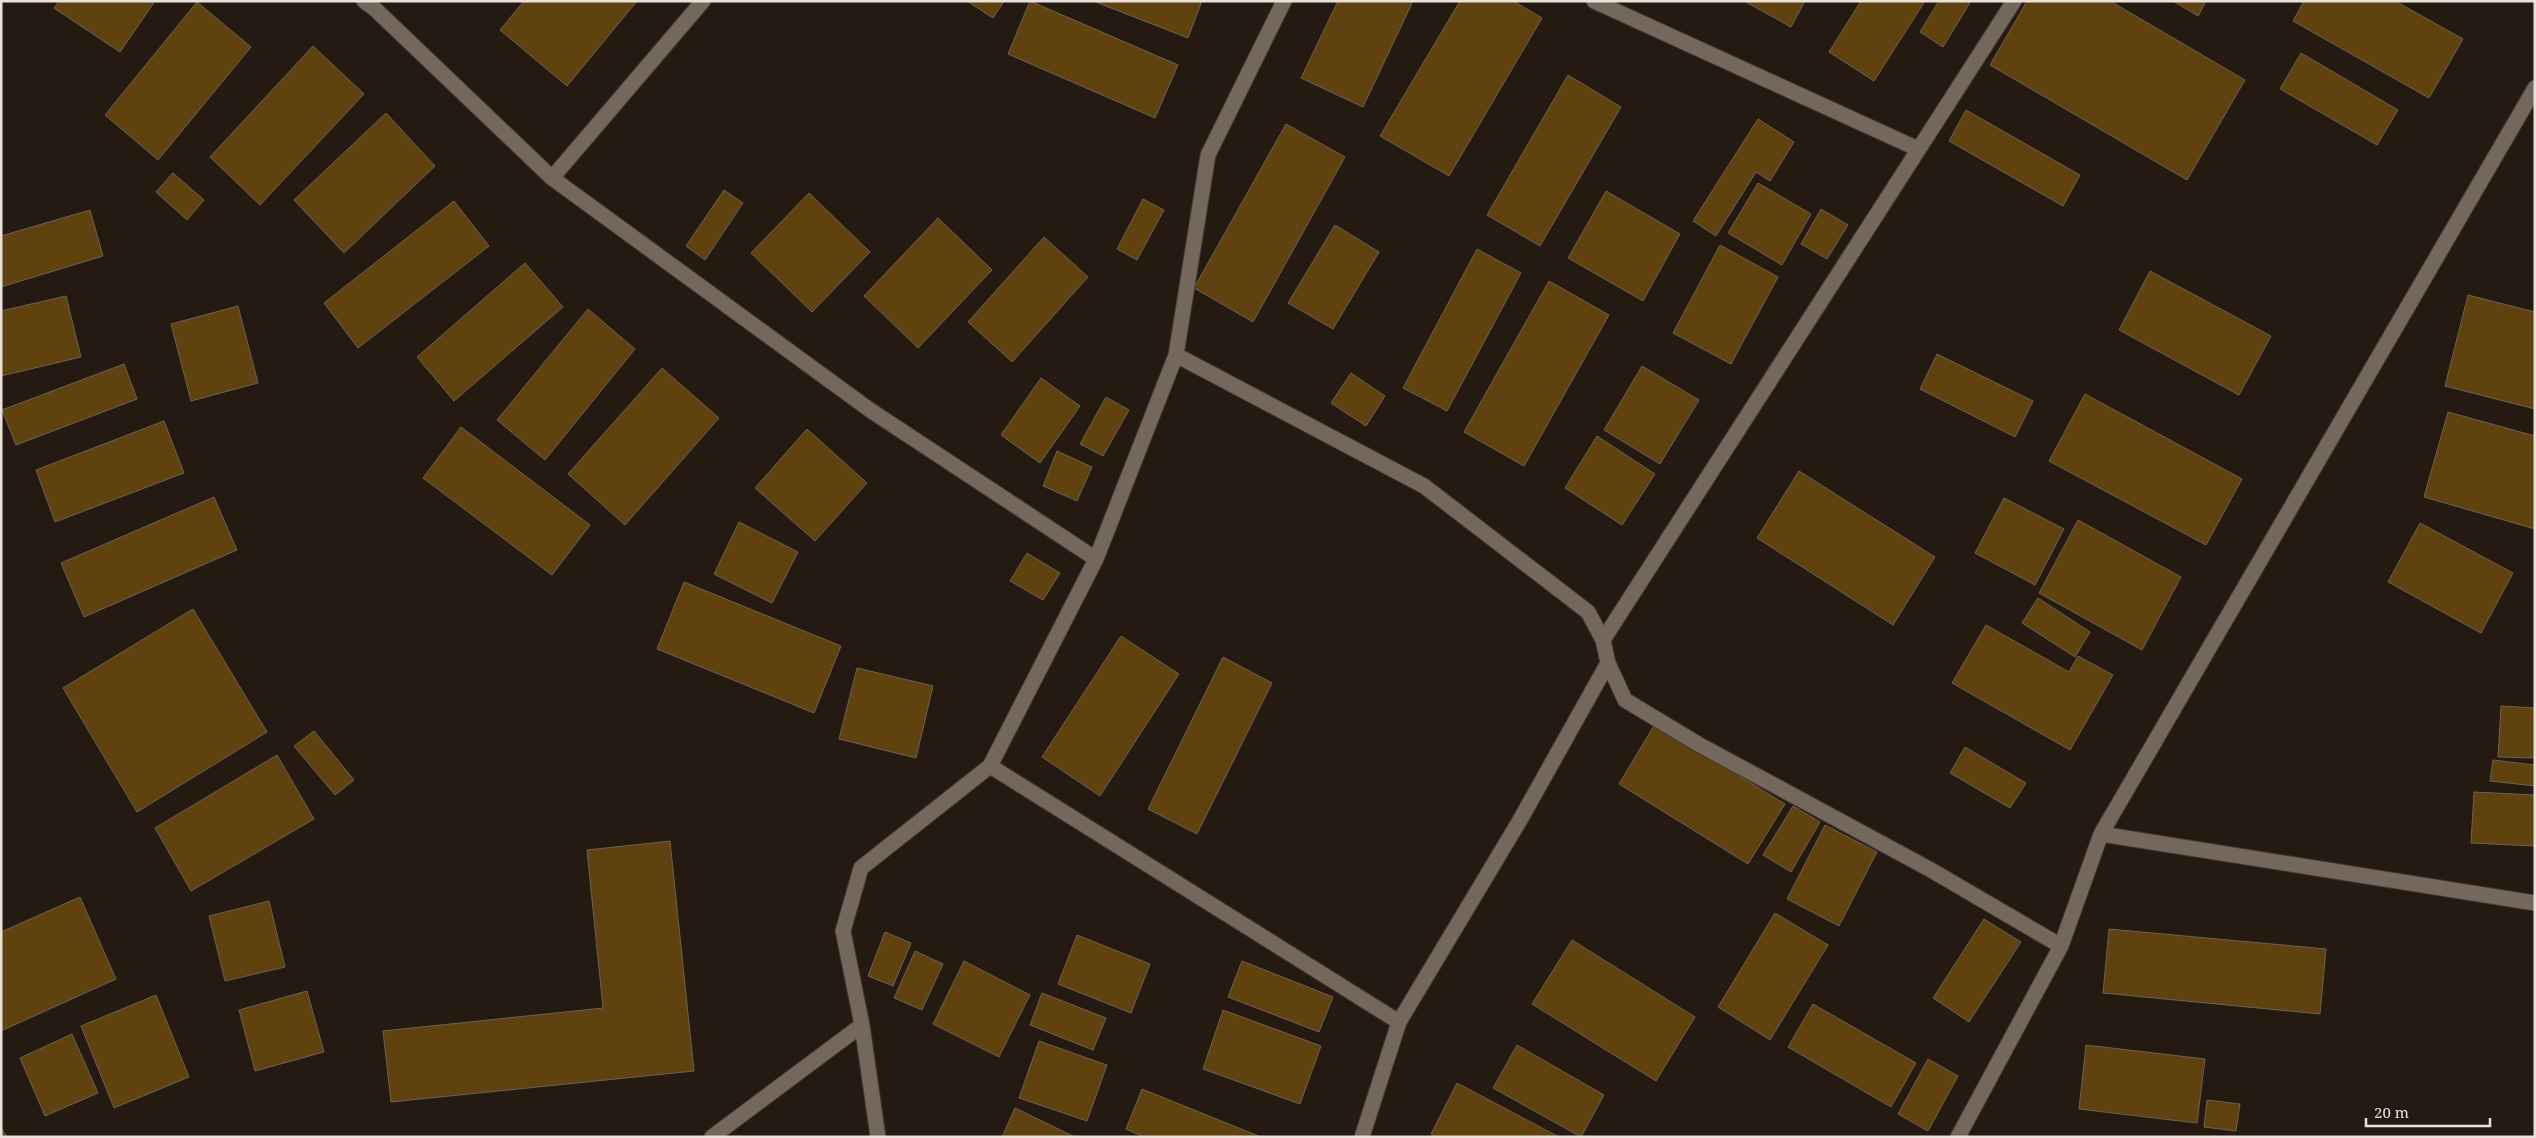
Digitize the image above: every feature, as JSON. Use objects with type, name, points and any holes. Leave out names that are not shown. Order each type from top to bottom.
[{"type":"street","points":[[364,1],[375,9],[552,178],[870,410],[1096,559]]},
{"type":"street","points":[[552,178],[703,1]]},
{"type":"street","points":[[878,1137],[862,1025],[843,932],[861,868],[990,766],[1096,559],[1176,355],[1208,155],[1284,1]]},
{"type":"street","points":[[1594,1],[1918,149]]},
{"type":"street","points":[[1603,640],[2014,1]]},
{"type":"street","points":[[1958,1137],[2061,946],[2101,834],[2535,88]]},
{"type":"street","points":[[1176,355],[1424,486],[1588,612],[1603,640],[1608,662],[1625,700],[1698,744],[1931,870],[2061,946]]},
{"type":"street","points":[[1362,1137],[1399,1022],[1520,820],[1608,662]]},
{"type":"street","points":[[990,766],[1399,1022]]},
{"type":"street","points":[[2101,834],[2535,903]]},
{"type":"street","points":[[712,1137],[862,1025]]},
{"type":"building","points":[[59,1],[155,1],[120,52],[54,8]]},
{"type":"building","points":[[524,1],[637,1],[567,86],[500,30]]},
{"type":"building","points":[[967,1],[1004,1],[993,18]]},
{"type":"building","points":[[1030,1],[1178,65],[1155,118],[1008,54]]},
{"type":"building","points":[[1093,1],[1202,1],[1188,38]]},
{"type":"building","points":[[1338,1],[1413,1],[1363,107],[1301,78]]},
{"type":"building","points":[[1460,1],[1513,1],[1542,18],[1449,176],[1380,136]]},
{"type":"building","points":[[1744,1],[1805,1],[1791,27]]},
{"type":"building","points":[[1861,1],[1925,1],[1874,81],[1829,52]]},
{"type":"building","points":[[1939,1],[1971,1],[1943,47],[1920,32]]},
{"type":"building","points":[[2027,1],[2110,1],[2245,80],[2187,180],[1990,65]]},
{"type":"building","points":[[2173,1],[2206,1],[2198,16]]},
{"type":"building","points":[[2304,1],[2395,1],[2463,39],[2429,98],[2293,21]]},
{"type":"building","points":[[197,2],[251,47],[158,160],[105,115]]},
{"type":"building","points":[[313,46],[364,94],[260,205],[210,157]]},
{"type":"building","points":[[2301,53],[2398,110],[2377,145],[2280,89]]},
{"type":"building","points":[[1568,75],[1621,107],[1540,246],[1487,215]]},
{"type":"building","points":[[1966,110],[2080,175],[2063,206],[1949,141]]},
{"type":"building","points":[[386,113],[435,166],[344,253],[294,200]]},
{"type":"building","points":[[1758,119],[1794,142],[1770,181],[1756,172],[1716,236],[1693,221]]},
{"type":"building","points":[[1286,124],[1345,157],[1253,322],[1194,288]]},
{"type":"building","points":[[173,173],[204,200],[187,220],[156,192]]},
{"type":"building","points":[[1758,183],[1811,214],[1782,265],[1728,233]]},
{"type":"building","points":[[724,190],[743,203],[705,260],[686,246]]},
{"type":"building","points":[[1606,191],[1680,234],[1643,301],[1568,258]]},
{"type":"building","points":[[809,193],[870,252],[812,312],[751,253]]},
{"type":"building","points":[[1143,199],[1164,210],[1137,260],[1117,249]]},
{"type":"building","points":[[454,201],[489,246],[358,348],[324,303]]},
{"type":"building","points":[[1821,209],[1848,225],[1827,259],[1801,244]]},
{"type":"building","points":[[90,210],[103,256],[1,287],[1,236]]},
{"type":"building","points":[[938,218],[992,270],[918,348],[864,296]]},
{"type":"building","points":[[1335,225],[1379,252],[1333,329],[1288,303]]},
{"type":"building","points":[[1044,237],[1088,277],[1012,362],[968,322]]},
{"type":"building","points":[[1720,245],[1778,277],[1731,364],[1673,333]]},
{"type":"building","points":[[1477,249],[1521,273],[1447,411],[1403,388]]},
{"type":"building","points":[[525,263],[563,307],[454,401],[417,357]]},
{"type":"building","points":[[2150,271],[2271,336],[2239,395],[2119,330]]},
{"type":"building","points":[[1549,281],[1609,315],[1524,466],[1464,432]]},
{"type":"building","points":[[2468,295],[2535,312],[2535,409],[2445,386]]},
{"type":"building","points":[[66,296],[81,357],[1,376],[1,311]]},
{"type":"building","points":[[238,306],[258,383],[191,401],[171,324]]},
{"type":"building","points":[[588,309],[635,349],[545,460],[497,420]]},
{"type":"building","points":[[1937,354],[2033,401],[2015,437],[1920,389]]},
{"type":"building","points":[[124,364],[137,399],[16,445],[2,410]]},
{"type":"building","points":[[1642,366],[1699,400],[1660,464],[1604,430]]},
{"type":"building","points":[[662,368],[719,418],[625,525],[568,474]]},
{"type":"building","points":[[1351,373],[1385,396],[1366,426],[1331,403]]},
{"type":"building","points":[[1041,378],[1080,406],[1040,463],[1001,435]]},
{"type":"building","points":[[2085,394],[2242,479],[2206,545],[2049,461]]},
{"type":"building","points":[[1106,397],[1129,410],[1103,456],[1080,444]]},
{"type":"building","points":[[2448,412],[2535,436],[2535,529],[2424,497]]},
{"type":"building","points":[[164,421],[184,473],[55,522],[36,470]]},
{"type":"building","points":[[461,427],[590,525],[552,575],[423,478]]},
{"type":"building","points":[[807,429],[867,483],[815,541],[755,488]]},
{"type":"building","points":[[1597,436],[1655,474],[1622,525],[1565,488]]},
{"type":"building","points":[[1057,451],[1092,467],[1077,501],[1043,486]]},
{"type":"building","points":[[1799,471],[1935,557],[1893,625],[1757,538]]},
{"type":"building","points":[[214,497],[237,550],[84,617],[61,563]]},
{"type":"building","points":[[2004,498],[2064,529],[2035,585],[1975,553]]},
{"type":"building","points":[[2078,520],[2181,577],[2142,650],[2039,593]]},
{"type":"building","points":[[739,522],[798,552],[772,603],[714,574]]},
{"type":"building","points":[[2420,523],[2513,573],[2481,633],[2388,582]]},
{"type":"building","points":[[1027,553],[1060,573],[1043,600],[1010,581]]},
{"type":"building","points":[[684,582],[841,646],[814,713],[657,649]]},
{"type":"building","points":[[2038,598],[2090,632],[2075,657],[2022,623]]},
{"type":"building","points":[[193,609],[267,732],[137,812],[63,688]]},
{"type":"building","points":[[1986,625],[2069,672],[2078,656],[2113,675],[2070,750],[1952,683]]},
{"type":"building","points":[[1121,636],[1179,674],[1100,796],[1042,757]]},
{"type":"building","points":[[1223,657],[1272,683],[1197,834],[1148,809]]},
{"type":"building","points":[[857,668],[933,686],[916,758],[839,739]]},
{"type":"building","points":[[2501,706],[2535,708],[2535,758],[2498,757]]},
{"type":"building","points":[[1655,724],[1785,804],[1748,864],[1619,784]]},
{"type":"building","points":[[314,731],[354,780],[335,795],[294,746]]},
{"type":"building","points":[[1965,747],[2026,783],[2010,808],[1950,773]]},
{"type":"building","points":[[277,755],[314,819],[191,891],[155,828]]},
{"type":"building","points":[[2493,760],[2535,765],[2535,786],[2490,781]]},
{"type":"building","points":[[2474,792],[2535,795],[2535,846],[2471,843]]},
{"type":"building","points":[[1793,806],[1820,822],[1791,872],[1763,855]]},
{"type":"building","points":[[1825,825],[1877,852],[1839,926],[1787,899]]},
{"type":"building","points":[[670,841],[694,1071],[391,1102],[383,1031],[603,1008],[587,850]]},
{"type":"building","points":[[80,897],[116,979],[1,1031],[1,932]]},
{"type":"building","points":[[269,901],[285,967],[225,981],[209,916]]},
{"type":"building","points":[[1775,913],[1828,945],[1770,1040],[1718,1007]]},
{"type":"building","points":[[1984,919],[2021,942],[1969,1022],[1933,998]]},
{"type":"building","points":[[2109,929],[2326,949],[2320,1014],[2103,993]]},
{"type":"building","points":[[885,932],[911,943],[893,986],[868,976]]},
{"type":"building","points":[[1077,935],[1150,964],[1131,1013],[1058,984]]},
{"type":"building","points":[[1572,940],[1695,1017],[1656,1081],[1532,1004]]},
{"type":"building","points":[[915,951],[943,964],[922,1010],[894,998]]},
{"type":"building","points":[[964,961],[1030,995],[999,1057],[933,1024]]},
{"type":"building","points":[[1242,961],[1333,997],[1319,1032],[1228,997]]},
{"type":"building","points":[[307,991],[324,1052],[255,1071],[239,1010]]},
{"type":"building","points":[[1042,993],[1106,1018],[1093,1050],[1030,1025]]},
{"type":"building","points":[[156,995],[189,1077],[114,1108],[81,1026]]},
{"type":"building","points":[[1813,1004],[1916,1063],[1891,1107],[1788,1047]]},
{"type":"building","points":[[1223,1010],[1321,1046],[1300,1104],[1203,1069]]},
{"type":"building","points":[[72,1034],[98,1093],[45,1116],[20,1058]]},
{"type":"building","points":[[1039,1041],[1107,1065],[1087,1121],[1019,1098]]},
{"type":"building","points":[[1517,1045],[1604,1095],[1581,1137],[1493,1088]]},
{"type":"building","points":[[2086,1045],[2205,1059],[2197,1123],[2079,1109]]},
{"type":"building","points":[[1928,1059],[1958,1076],[1928,1131],[1898,1114]]},
{"type":"building","points":[[1457,1083],[1559,1137],[1437,1137],[1431,1134]]},
{"type":"building","points":[[1142,1089],[1261,1137],[1144,1137],[1126,1129]]},
{"type":"building","points":[[2207,1100],[2240,1104],[2236,1131],[2204,1127]]},
{"type":"building","points":[[1015,1108],[1075,1137],[1002,1137]]},
{"type":"building","points":[[1,1127],[7,1137],[1,1137]]}]
